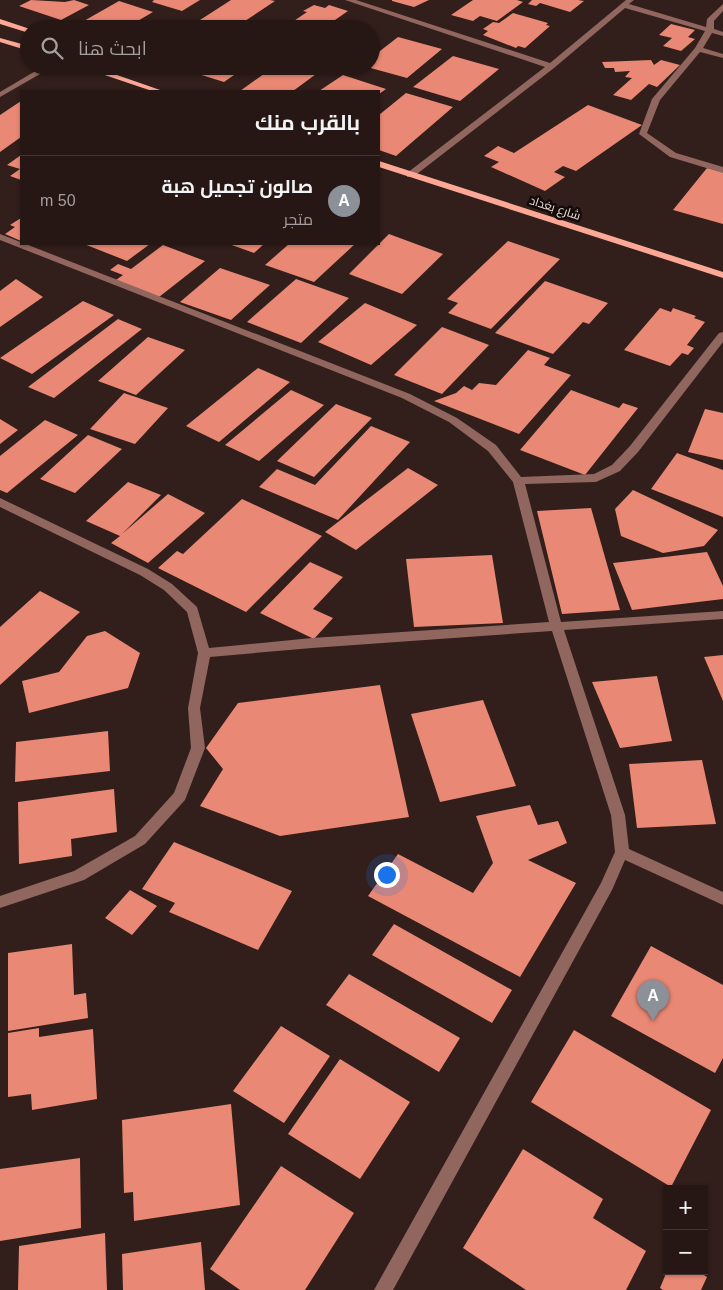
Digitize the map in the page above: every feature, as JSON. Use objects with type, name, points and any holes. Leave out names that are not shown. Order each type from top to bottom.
[{"type":"main road","points":[[0,21],[20,28]]},
{"type":"main road","points":[[0,40],[20,46]]},
{"type":"main road","points":[[110,75],[156,90]]},
{"type":"main road","name":"شارع بغداد","points":[[380,164],[723,275]]},
{"type":"street","points":[[355,1],[551,66]]},
{"type":"street","points":[[410,175],[551,66],[627,2],[723,34]]},
{"type":"street","points":[[723,6],[710,21],[710,30],[698,49],[656,99],[643,134],[673,155],[723,170]]},
{"type":"street","points":[[698,49],[723,56]]},
{"type":"street","points":[[0,95],[34,75]]},
{"type":"street","points":[[0,238],[406,396],[453,420],[492,448],[518,481],[556,626],[618,815],[622,852],[607,886],[383,1290]]},
{"type":"street","points":[[518,481],[596,478],[616,468],[634,450],[723,335]]},
{"type":"street","points":[[0,502],[144,572],[168,586],[193,610],[204,653],[194,708],[198,748],[180,796],[140,840],[79,876],[0,902]]},
{"type":"street","points":[[204,653],[312,643],[723,615]]},
{"type":"street","points":[[622,852],[723,899]]},
{"type":"building","points":[[31,0],[65,2],[74,0],[89,5],[61,20],[19,6]]},
{"type":"building","points":[[154,0],[200,0],[182,11],[152,2]]},
{"type":"building","points":[[231,0],[275,1],[246,20],[200,20]]},
{"type":"building","points":[[392,0],[429,0],[414,7],[392,1]]},
{"type":"building","points":[[473,0],[517,0],[523,2],[497,21],[480,16],[473,21],[451,15]]},
{"type":"building","points":[[532,0],[584,1],[570,12],[540,3],[536,6],[528,4]]},
{"type":"building","points":[[119,1],[153,12],[139,20],[86,20]]},
{"type":"building","points":[[314,5],[325,8],[329,5],[348,11],[335,20],[295,20],[307,12],[303,11]]},
{"type":"building","points":[[513,13],[548,23],[546,25],[550,26],[525,48],[518,46],[516,48],[483,35],[488,31],[483,29],[493,22],[499,23]]},
{"type":"building","points":[[671,24],[695,30],[688,37],[695,39],[681,51],[663,46],[672,38],[659,35]]},
{"type":"building","points":[[398,37],[442,49],[407,78],[380,71],[380,51]]},
{"type":"building","points":[[453,56],[499,69],[460,101],[413,87]]},
{"type":"building","points":[[651,60],[654,65],[661,60],[680,65],[657,87],[649,84],[631,100],[613,95],[632,78],[625,77],[630,71],[615,72],[614,68],[605,68],[602,62]]},
{"type":"building","points":[[202,75],[234,75],[224,82]]},
{"type":"building","points":[[262,75],[315,75],[294,90],[241,90]]},
{"type":"building","points":[[343,75],[386,89],[380,93],[380,90],[320,90]]},
{"type":"building","points":[[406,93],[453,107],[396,156],[380,150],[380,114]]},
{"type":"building","points":[[20,102],[20,138],[0,152],[0,115]]},
{"type":"building","points":[[588,105],[642,125],[576,171],[563,166],[554,172],[565,177],[545,191],[491,167],[499,162],[484,156],[498,146],[514,153]]},
{"type":"building","points":[[20,156],[20,169],[7,165]]},
{"type":"building","points":[[707,168],[723,172],[723,224],[673,210]]},
{"type":"building","points":[[20,169],[20,180],[10,176]]},
{"type":"building","points":[[20,219],[20,241],[5,234],[15,227],[10,225]]},
{"type":"building","points":[[389,234],[443,254],[402,294],[349,274]]},
{"type":"building","points":[[508,241],[560,259],[491,329],[448,313],[458,303],[447,299]]},
{"type":"building","points":[[87,245],[149,245],[127,261]]},
{"type":"building","points":[[163,245],[205,261],[159,297],[116,280],[123,275],[110,270],[118,264],[131,269]]},
{"type":"building","points":[[232,245],[263,245],[254,253]]},
{"type":"building","points":[[288,245],[354,245],[314,282],[265,265]]},
{"type":"building","points":[[220,268],[270,285],[231,320],[180,302]]},
{"type":"building","points":[[16,279],[43,297],[0,327],[0,291]]},
{"type":"building","points":[[296,279],[349,298],[301,343],[247,322]]},
{"type":"building","points":[[545,281],[608,303],[589,324],[583,322],[553,354],[495,333]]},
{"type":"building","points":[[83,301],[114,315],[32,374],[0,358]]},
{"type":"building","points":[[365,303],[417,325],[371,365],[318,342]]},
{"type":"building","points":[[660,308],[671,312],[673,308],[696,316],[694,318],[705,322],[687,345],[694,348],[688,355],[682,353],[670,366],[624,350]]},
{"type":"building","points":[[118,319],[142,329],[54,398],[28,387]]},
{"type":"building","points":[[442,327],[489,345],[442,394],[394,375]]},
{"type":"building","points":[[148,337],[185,350],[136,395],[98,381]]},
{"type":"building","points":[[528,350],[550,358],[544,365],[571,375],[519,434],[434,401],[456,393],[464,386],[472,390],[479,383],[496,385]]},
{"type":"building","points":[[258,368],[290,382],[219,442],[186,426]]},
{"type":"building","points":[[291,390],[324,405],[259,461],[225,445]]},
{"type":"building","points":[[571,390],[619,408],[623,403],[638,408],[585,475],[520,450]]},
{"type":"building","points":[[124,393],[168,408],[135,444],[90,429]]},
{"type":"building","points":[[336,404],[372,418],[314,477],[277,461]]},
{"type":"building","points":[[705,409],[723,413],[723,460],[688,452]]},
{"type":"building","points":[[0,419],[18,430],[0,444]]},
{"type":"building","points":[[45,420],[78,435],[7,493],[0,490],[0,456]]},
{"type":"building","points":[[371,426],[410,442],[338,520],[259,487],[277,469],[315,485]]},
{"type":"building","points":[[88,435],[122,449],[75,493],[40,479]]},
{"type":"building","points":[[677,453],[723,470],[723,517],[651,489]]},
{"type":"building","points":[[408,468],[438,485],[356,550],[325,532]]},
{"type":"building","points":[[128,482],[161,495],[122,534],[168,494],[205,513],[148,563],[111,543],[120,536],[86,521]]},
{"type":"building","points":[[633,490],[718,530],[704,546],[663,553],[621,536],[615,509]]},
{"type":"building","points":[[242,499],[322,536],[246,612],[158,568],[177,551],[183,554]]},
{"type":"building","points":[[591,508],[620,610],[562,614],[537,511]]},
{"type":"building","points":[[707,552],[723,586],[723,599],[632,610],[613,563]]},
{"type":"building","points":[[492,555],[503,623],[414,627],[406,559]]},
{"type":"building","points":[[310,562],[343,577],[313,609],[333,618],[314,639],[260,613]]},
{"type":"building","points":[[40,591],[80,612],[0,685],[0,627]]},
{"type":"building","points":[[105,631],[140,653],[128,688],[29,713],[22,681],[59,672],[87,636]]},
{"type":"building","points":[[723,655],[723,701],[704,657]]},
{"type":"building","points":[[657,676],[672,741],[620,748],[592,682]]},
{"type":"building","points":[[380,685],[409,817],[280,836],[200,806],[223,769],[206,748],[238,703]]},
{"type":"building","points":[[483,700],[516,786],[440,802],[411,714]]},
{"type":"building","points":[[108,731],[110,771],[15,782],[16,742]]},
{"type":"building","points":[[702,760],[716,824],[637,828],[629,764]]},
{"type":"building","points":[[114,789],[117,832],[71,839],[72,856],[19,864],[18,802]]},
{"type":"building","points":[[530,805],[538,825],[558,821],[567,843],[528,860],[576,883],[520,977],[368,896],[398,854],[473,893],[493,863],[476,816]]},
{"type":"building","points":[[174,842],[292,891],[258,950],[169,912],[175,903],[142,889]]},
{"type":"building","points":[[130,890],[157,906],[132,935],[105,918]]},
{"type":"building","points":[[394,924],[512,990],[492,1023],[372,955]]},
{"type":"building","points":[[72,944],[74,995],[86,993],[88,1018],[8,1031],[8,953]]},
{"type":"building","points":[[651,946],[723,985],[723,1058],[715,1073],[611,1016]]},
{"type":"building","points":[[349,974],[460,1038],[439,1072],[326,1005]]},
{"type":"building","points":[[281,1026],[330,1056],[284,1123],[233,1091]]},
{"type":"building","points":[[39,1028],[39,1037],[93,1029],[97,1099],[32,1110],[31,1094],[8,1097],[8,1033]]},
{"type":"building","points":[[574,1030],[711,1110],[672,1185],[668,1185],[531,1102]]},
{"type":"building","points":[[340,1059],[410,1102],[360,1179],[288,1134]]},
{"type":"building","points":[[231,1104],[240,1205],[134,1221],[133,1192],[124,1193],[122,1120]]},
{"type":"building","points":[[523,1149],[603,1199],[593,1218],[646,1251],[626,1290],[526,1290],[463,1248]]},
{"type":"building","points":[[80,1158],[81,1228],[0,1241],[0,1169]]},
{"type":"building","points":[[281,1166],[354,1213],[305,1290],[240,1290],[210,1269]]},
{"type":"building","points":[[105,1233],[107,1290],[18,1290],[19,1246]]},
{"type":"building","points":[[201,1242],[205,1290],[123,1290],[122,1254]]},
{"type":"building","points":[[665,1275],[704,1275],[707,1277],[701,1290],[663,1290],[660,1288]]},
{"type":"place","name":"صالون تجميل هبة","points":[[653,1021]]}]
